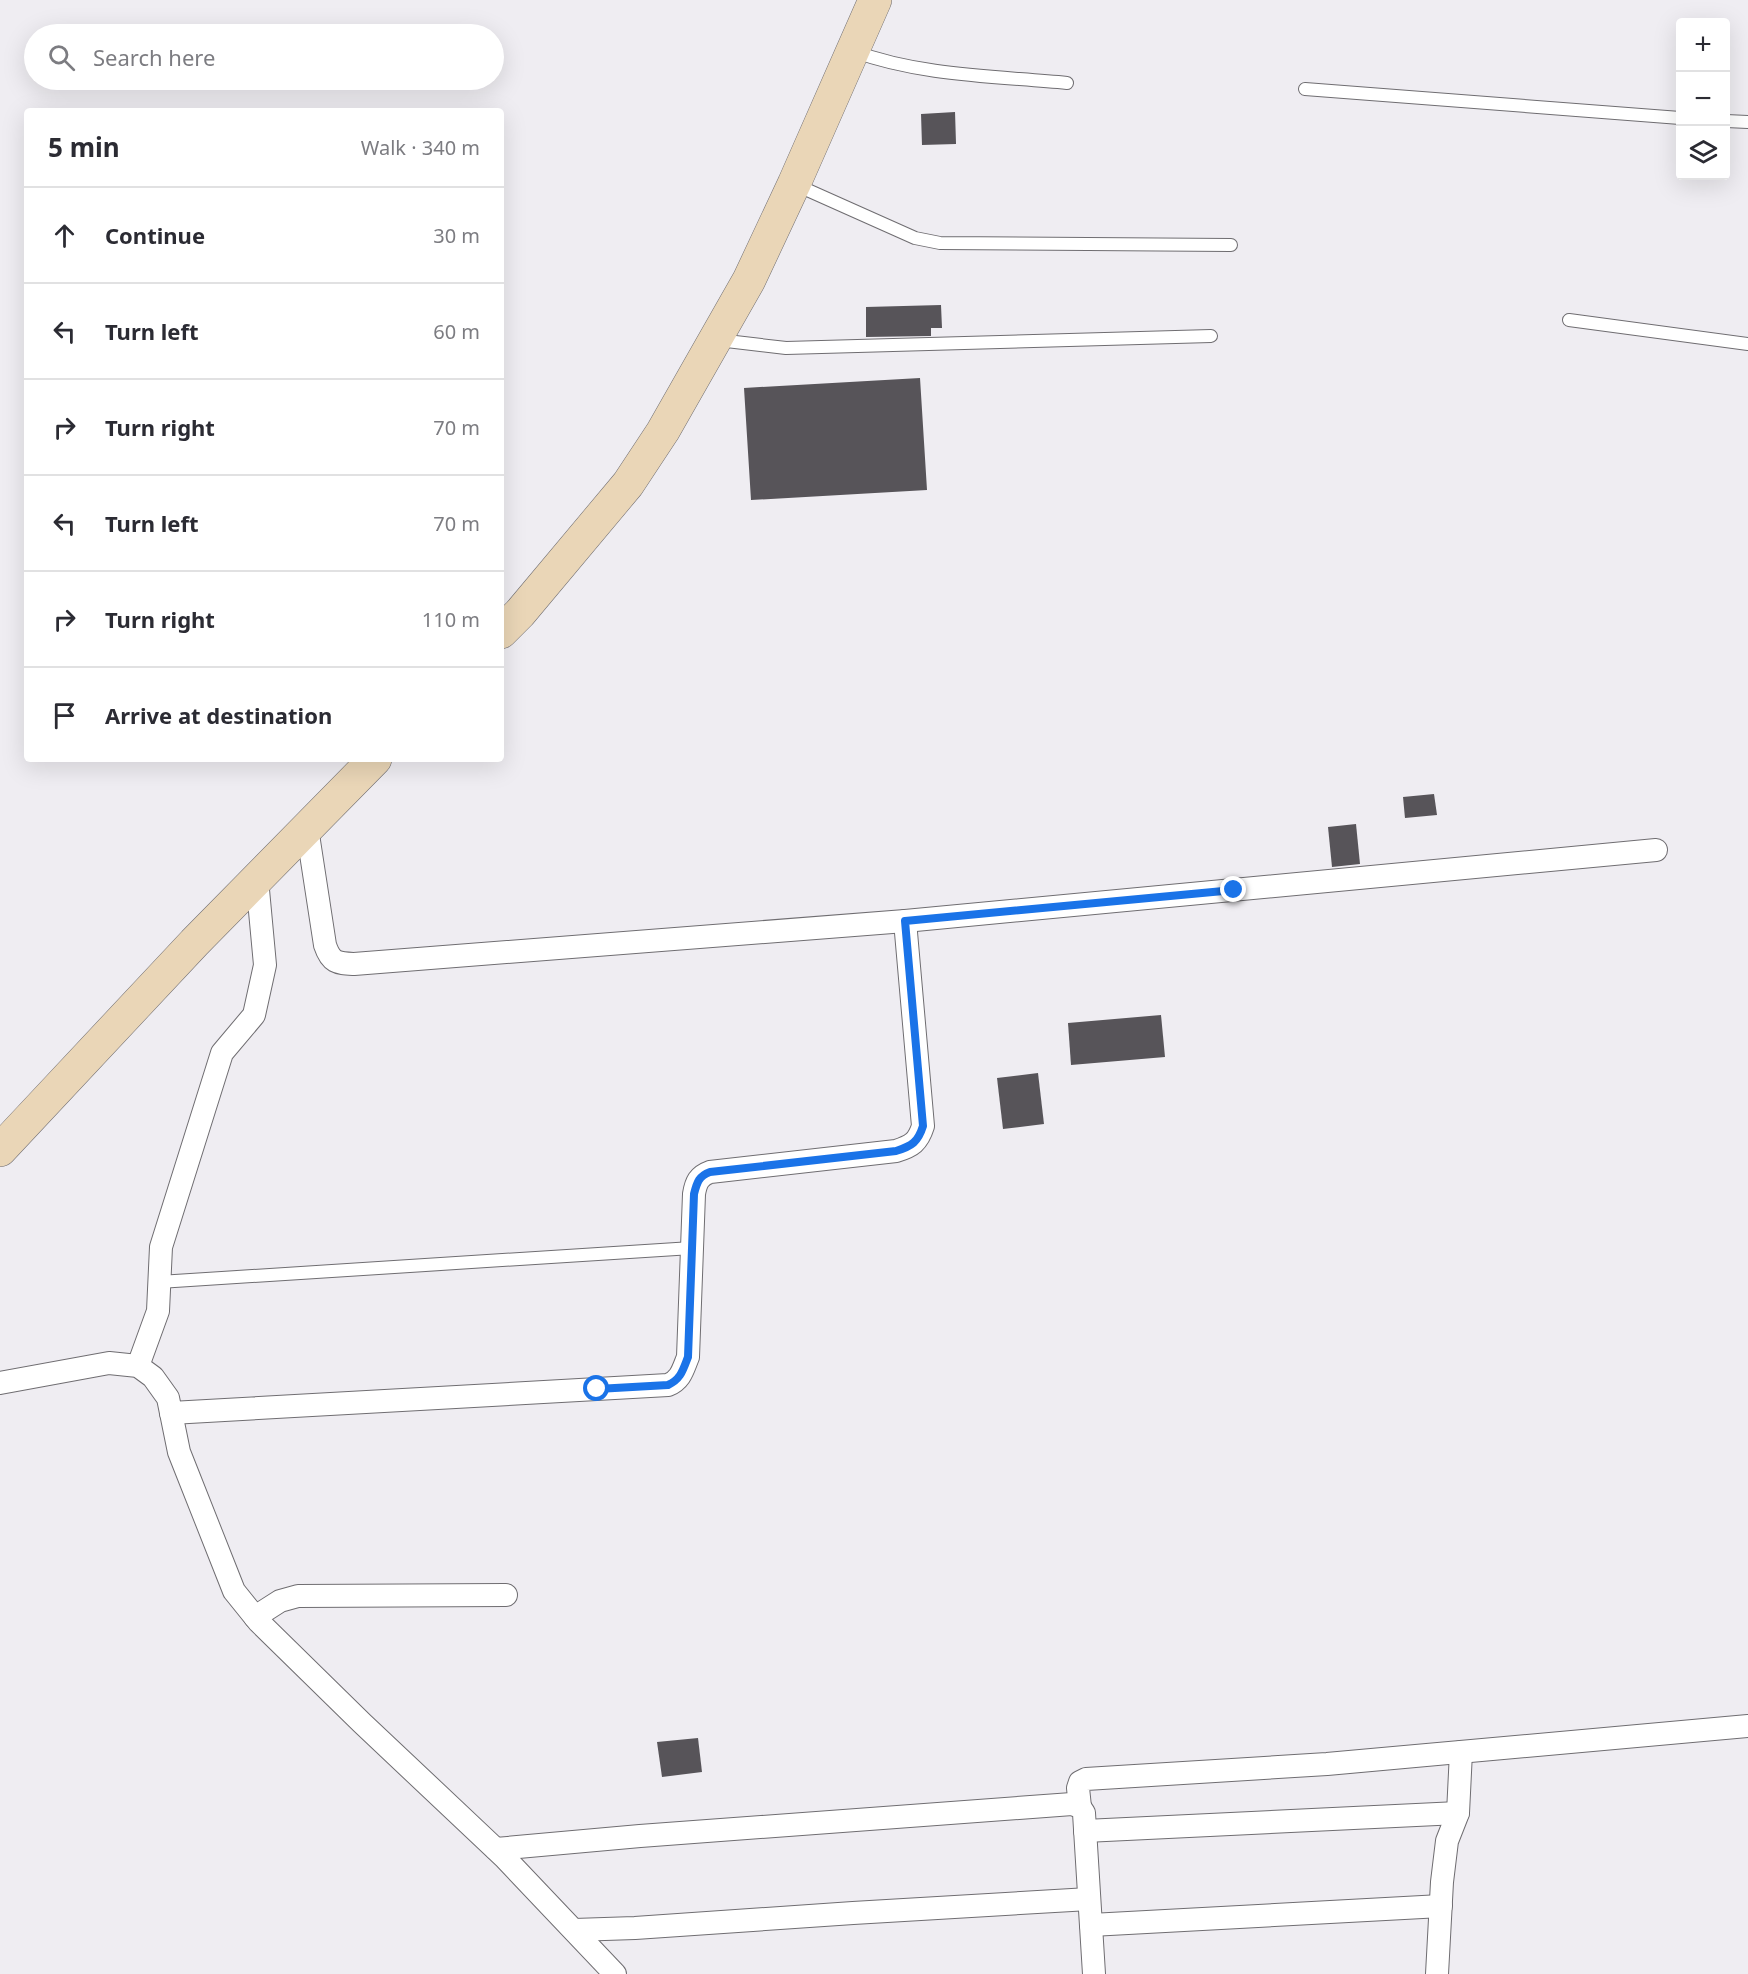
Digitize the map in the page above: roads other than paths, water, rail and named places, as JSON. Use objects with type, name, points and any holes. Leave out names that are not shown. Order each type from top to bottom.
[{"type":"street","points":[[504,629],[628,484],[663,431],[748,280],[794,184],[875,0]]},
{"type":"street","points":[[0,1150],[194,943],[372,762]]},
{"type":"street","points":[[307,828],[325,945],[329,956],[338,963],[354,964],[905,921],[1656,850]]},
{"type":"street","points":[[138,1366],[158,1311],[161,1247],[222,1053],[254,1015],[265,965],[257,879]]},
{"type":"street","points":[[171,1413],[668,1385],[676,1382],[688,1357],[694,1194],[696,1183],[701,1175],[710,1172],[896,1151],[911,1146],[919,1139],[923,1126],[905,921]]},
{"type":"street","points":[[0,1383],[110,1363],[138,1366],[153,1377],[168,1398],[179,1452],[234,1591],[255,1617],[362,1723],[496,1849],[615,1974]]},
{"type":"street","points":[[255,1617],[280,1601],[298,1596],[506,1595]]},
{"type":"street","points":[[1094,1974],[1084,1813],[1080,1807],[1078,1788],[1080,1782],[1086,1779],[1327,1764],[1748,1726]]},
{"type":"street","points":[[1437,1974],[1447,1841],[1458,1813],[1461,1752]]},
{"type":"street","points":[[496,1849],[1072,1804],[1080,1807]]},
{"type":"street","points":[[1085,1831],[1458,1813]]},
{"type":"street","points":[[574,1930],[1089,1899]]},
{"type":"street","points":[[1090,1925],[1441,1906]]},
{"type":"lane","points":[[852,51],[908,68],[1067,82]]},
{"type":"lane","points":[[1305,89],[1676,118]]},
{"type":"lane","points":[[1730,121],[1748,122]]},
{"type":"lane","points":[[794,184],[915,238],[940,243],[1231,245]]},
{"type":"lane","points":[[1569,321],[1748,344]]},
{"type":"lane","points":[[714,340],[786,348],[1211,336]]},
{"type":"lane","points":[[159,1282],[692,1248]]}]
